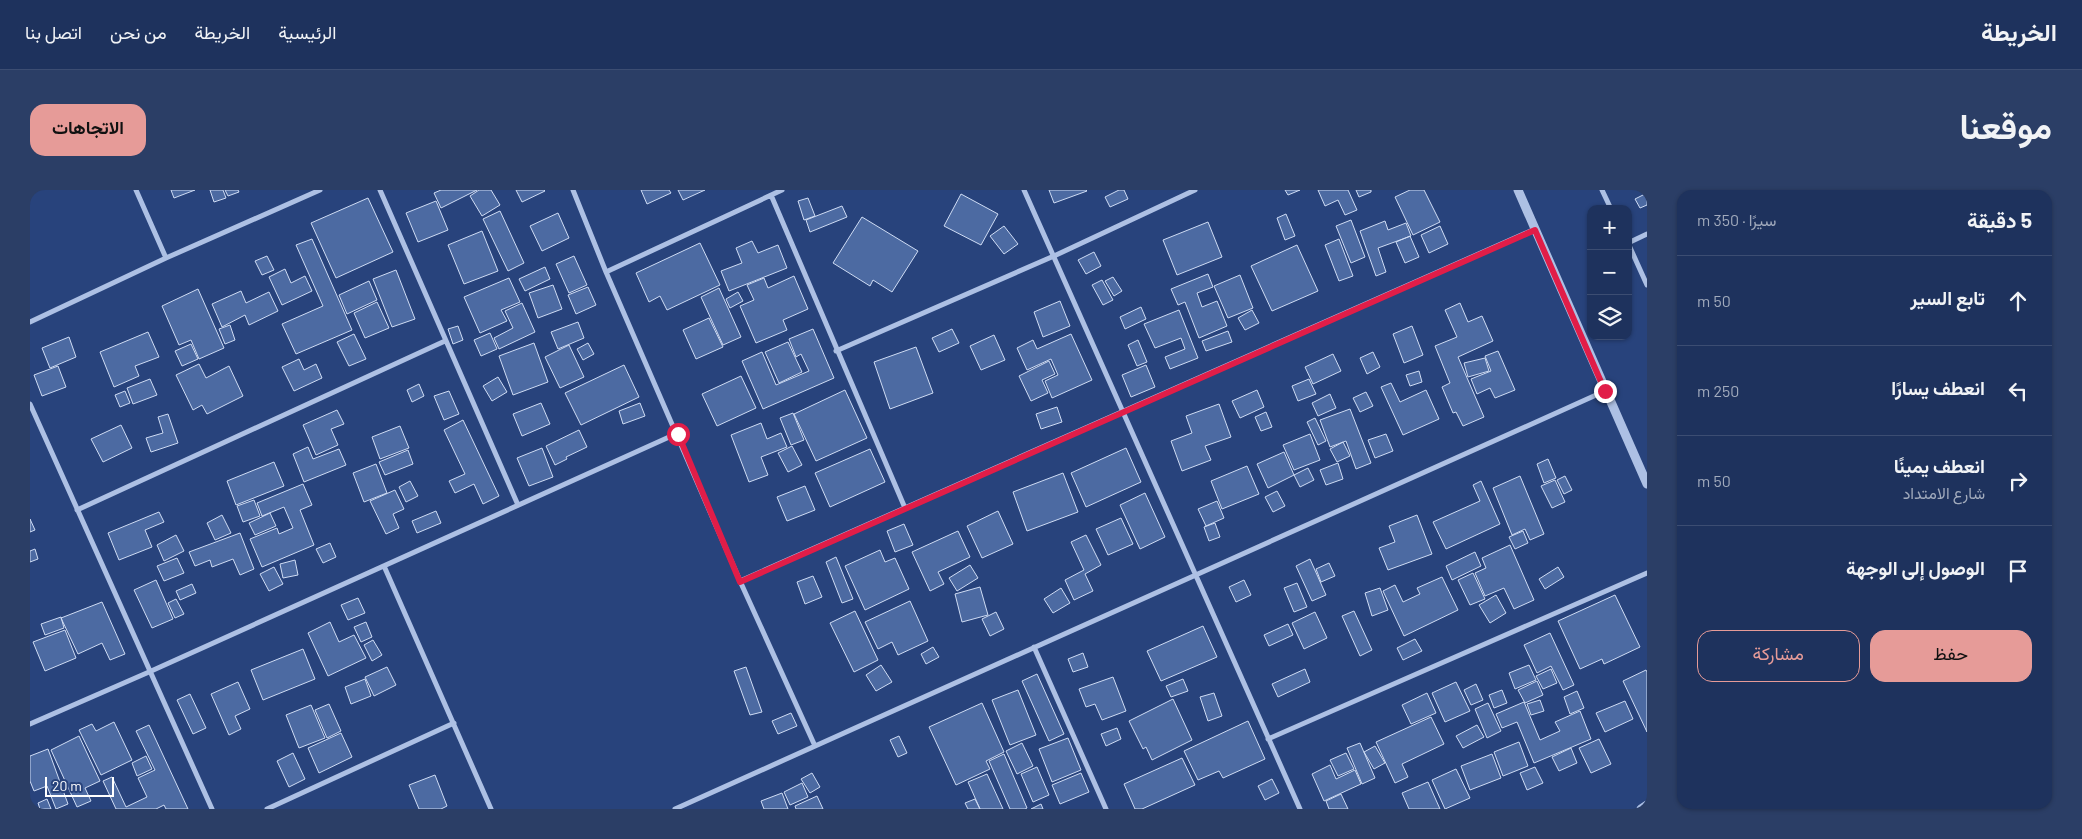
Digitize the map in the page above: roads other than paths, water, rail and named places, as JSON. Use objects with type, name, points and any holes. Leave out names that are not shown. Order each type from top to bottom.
[{"type":"street","points":[[136,190],[166,258]]},
{"type":"street","points":[[30,322],[166,258],[320,190]]},
{"type":"street","points":[[380,190],[518,505]]},
{"type":"street","points":[[573,190],[606,272],[678,434],[740,582],[815,746]]},
{"type":"street","points":[[606,272],[782,190]]},
{"type":"street","points":[[1024,190],[1300,809]]},
{"type":"street","points":[[836,351],[1054,256],[1195,190]]},
{"type":"street","points":[[1518,190],[1647,484]]},
{"type":"street","points":[[1602,190],[1609,205]]},
{"type":"street","points":[[771,195],[836,351],[905,508]]},
{"type":"street","points":[[740,582],[1535,230]]},
{"type":"street","points":[[1632,241],[1647,234]]},
{"type":"street","points":[[1631,250],[1647,285]]},
{"type":"street","points":[[77,510],[445,341]]},
{"type":"street","points":[[677,809],[1605,391]]},
{"type":"street","points":[[30,404],[212,809]]},
{"type":"street","points":[[30,724],[678,434]]},
{"type":"street","points":[[384,566],[492,809]]},
{"type":"street","points":[[1268,738],[1647,573]]},
{"type":"street","points":[[1034,647],[1105,809]]},
{"type":"street","points":[[267,809],[282,806],[454,723]]},
{"type":"street","points":[[1641,809],[1647,805]]}]
